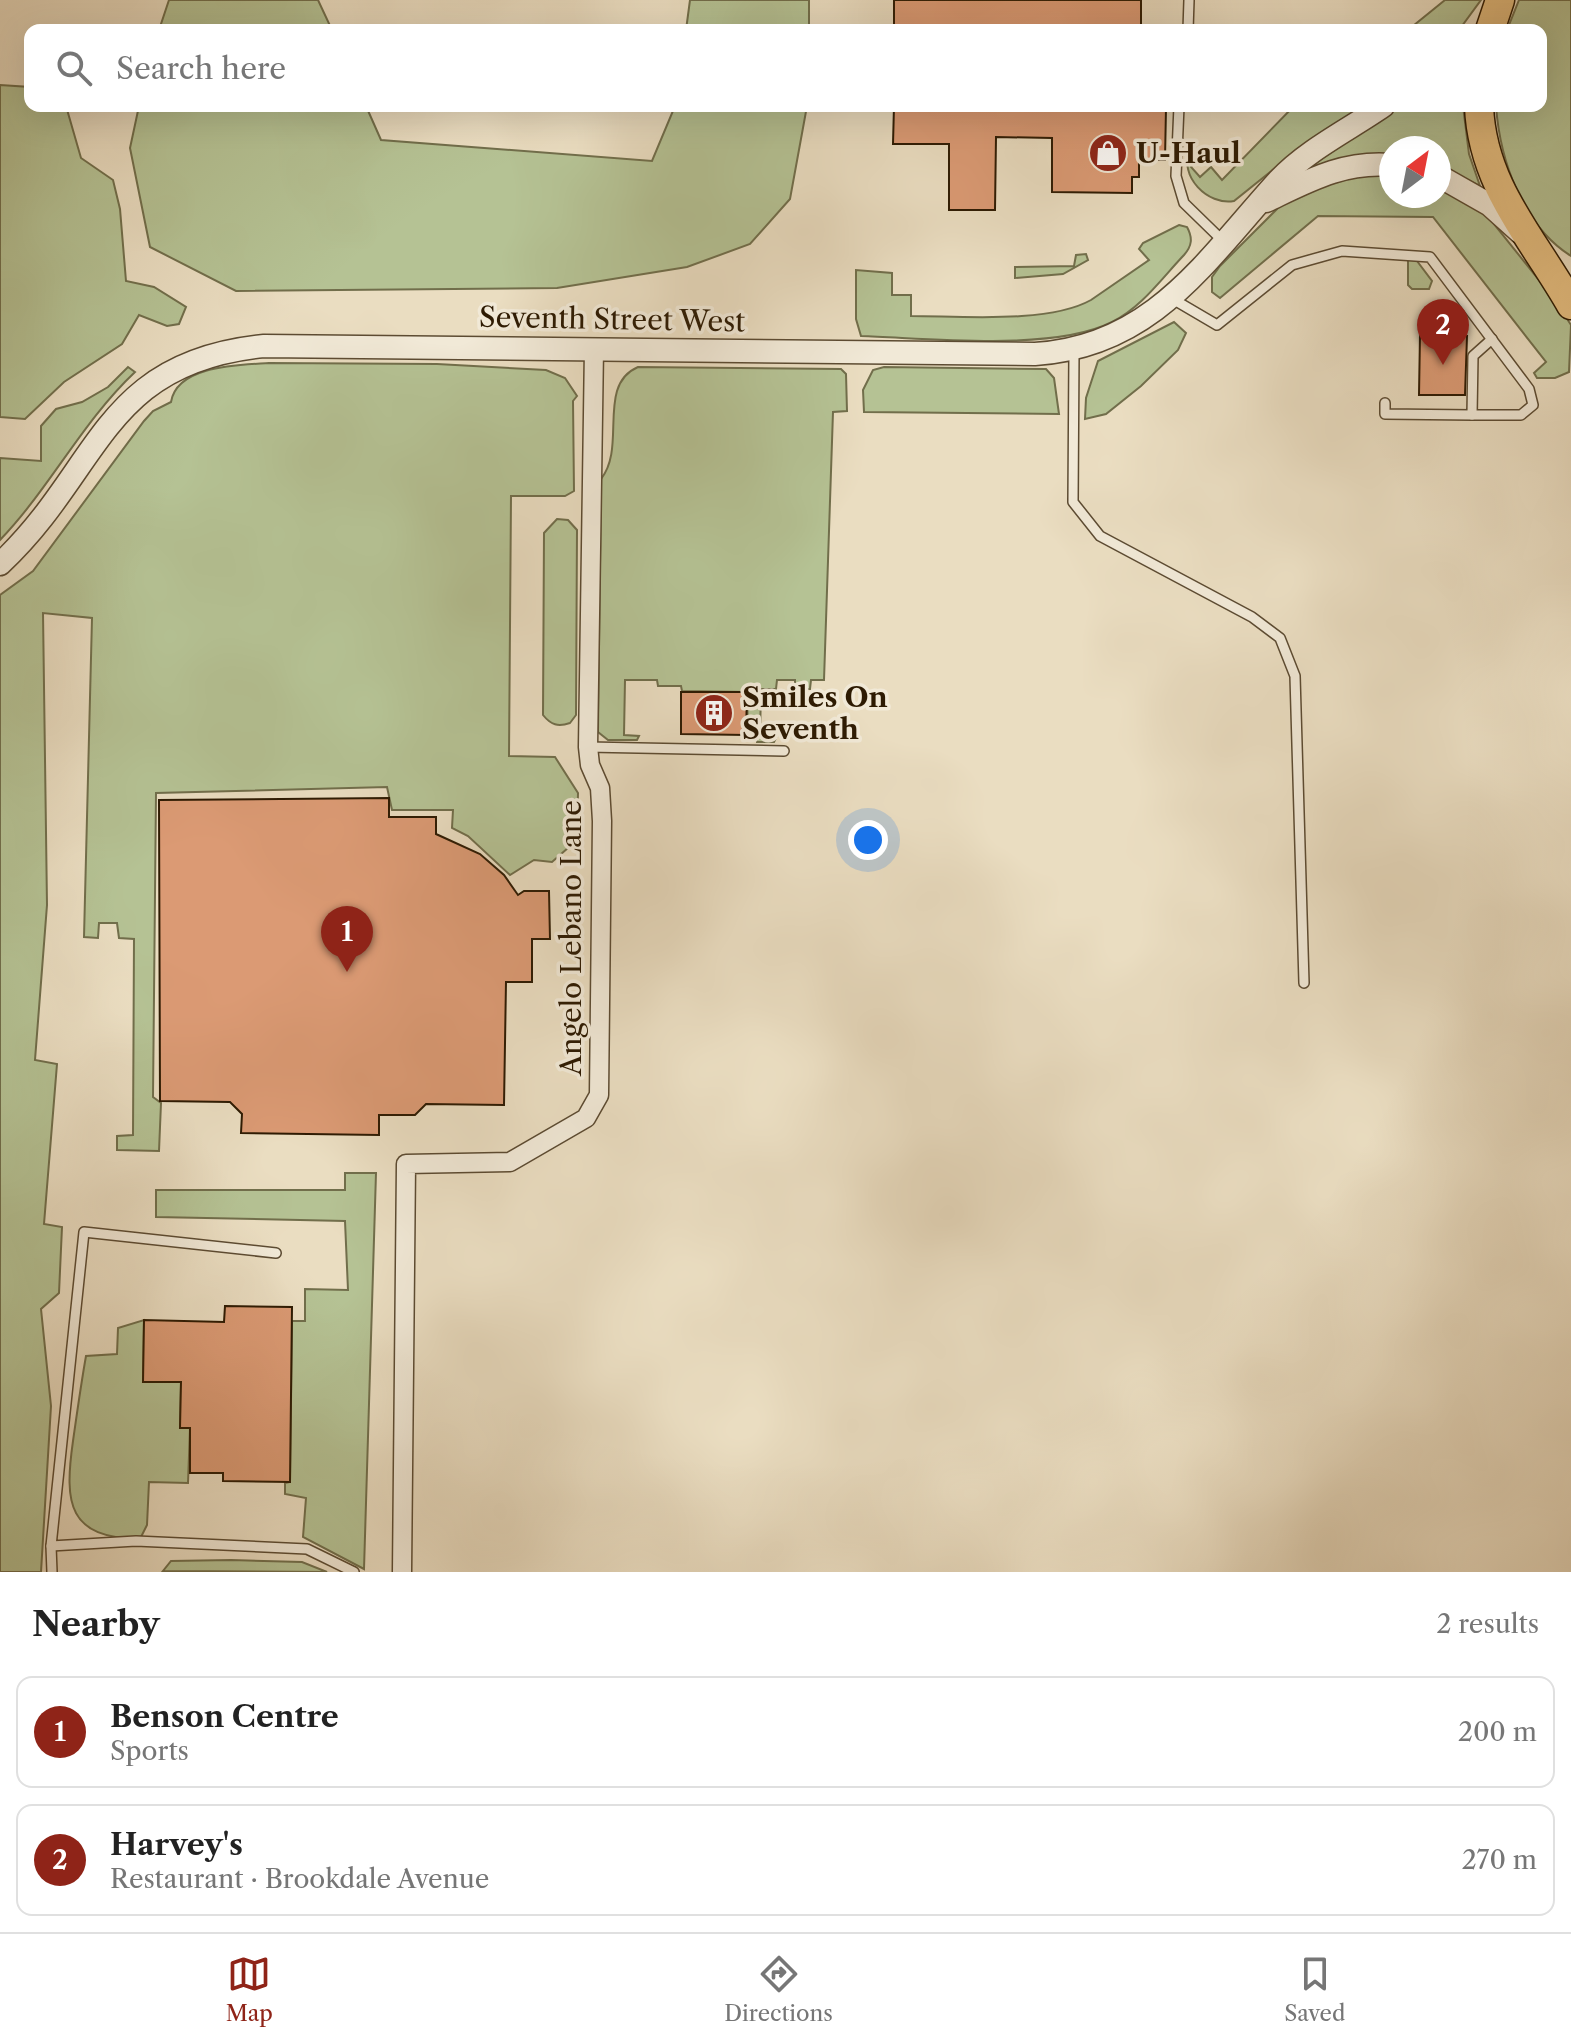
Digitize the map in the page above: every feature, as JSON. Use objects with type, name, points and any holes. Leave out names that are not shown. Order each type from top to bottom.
[{"type":"main road","points":[[1480,112],[1487,161],[1501,195],[1571,305]]},
{"type":"main road","points":[[1528,240],[1571,273]]},
{"type":"street","name":"Seventh Street West","points":[[0,564],[27,539],[120,411],[145,387],[195,358],[226,350],[264,346],[1035,354],[1074,351],[1116,337],[1171,298],[1280,179],[1374,112]]},
{"type":"street","name":"Seventh Street West","points":[[1261,203],[1321,174],[1348,166],[1379,165]]},
{"type":"street","points":[[1451,183],[1490,205],[1528,240]]},
{"type":"street","name":"Angelo Lebano Lane","points":[[402,1572],[406,1164],[510,1162],[586,1118],[599,1095],[602,821],[600,788],[590,765],[588,747],[589,510],[594,348]]},
{"type":"lane","points":[[1188,24],[1189,0]]},
{"type":"lane","points":[[1179,112],[1176,176],[1184,203],[1223,241]]},
{"type":"lane","points":[[1171,298],[1217,325],[1292,265],[1342,251],[1430,257],[1529,389],[1533,405],[1521,415],[1385,414],[1385,403]]},
{"type":"lane","points":[[1472,415],[1473,356],[1492,339]]},
{"type":"lane","points":[[1074,351],[1073,502],[1100,536],[1252,617],[1280,638],[1295,676],[1304,983]]},
{"type":"lane","points":[[588,747],[784,751]]},
{"type":"lane","points":[[52,1572],[51,1546],[84,1232],[276,1253]]},
{"type":"lane","points":[[51,1546],[136,1541],[307,1549],[354,1572]]},
{"type":"green space","points":[[169,0],[318,0],[329,24],[161,24]]},
{"type":"green space","points":[[690,0],[809,0],[809,24],[687,24]]},
{"type":"green space","points":[[1445,0],[1481,0],[1463,24],[1415,24]]},
{"type":"green space","points":[[1519,0],[1571,0],[1571,256],[1539,227],[1527,209],[1503,148],[1497,112],[1547,112],[1547,24],[1509,24]]},
{"type":"green space","points":[[0,85],[24,87],[24,112],[68,112],[81,158],[113,180],[120,209],[126,281],[154,287],[186,307],[179,324],[167,326],[139,315],[122,344],[64,382],[25,419],[0,417]]},
{"type":"green space","points":[[138,112],[369,112],[381,140],[652,161],[672,112],[806,112],[790,199],[750,244],[687,267],[557,288],[236,291],[150,247],[130,148]]},
{"type":"green space","points":[[1288,112],[1360,112],[1290,156],[1234,201],[1214,199],[1198,187],[1188,170],[1190,150],[1198,156],[1191,167],[1200,177],[1211,167],[1222,180]]},
{"type":"green space","points":[[1391,112],[1464,112],[1469,154],[1480,186],[1451,172],[1451,136],[1379,136],[1379,157],[1339,159],[1308,168]]},
{"type":"green space","points":[[1379,174],[1379,208],[1451,208],[1451,192],[1486,214],[1555,300],[1571,325],[1569,372],[1555,378],[1537,378],[1534,373],[1546,362],[1433,217],[1318,216],[1220,298],[1212,292],[1212,277],[1220,266],[1280,206],[1331,180]]},
{"type":"green space","points":[[1179,225],[1187,227],[1191,238],[1184,255],[1132,309],[1112,322],[1087,331],[1057,337],[990,341],[861,336],[856,319],[856,270],[892,273],[892,295],[911,295],[911,316],[1003,317],[1052,313],[1091,300],[1149,260],[1139,249],[1143,243]]},
{"type":"green space","points":[[1086,254],[1088,260],[1063,274],[1015,278],[1015,267],[1074,266],[1076,255]]},
{"type":"green space","points":[[1414,257],[1432,281],[1429,289],[1412,289],[1408,285],[1408,259]]},
{"type":"green space","points":[[1174,322],[1186,333],[1178,350],[1106,414],[1085,419],[1086,398],[1098,361]]},
{"type":"green space","points":[[269,363],[437,364],[546,370],[565,378],[577,396],[573,401],[574,491],[565,496],[511,496],[509,756],[555,757],[578,793],[577,840],[552,862],[534,860],[510,875],[468,836],[452,828],[453,810],[392,810],[387,787],[156,793],[153,1097],[161,1103],[159,1151],[117,1150],[117,1136],[133,1135],[134,939],[119,938],[117,923],[99,923],[98,938],[84,937],[92,618],[43,613],[47,905],[35,1060],[57,1064],[44,1224],[62,1227],[59,1293],[41,1309],[51,1406],[41,1572],[0,1572],[0,595],[33,571],[144,421],[153,411],[171,402],[176,390],[185,381],[211,369]]},
{"type":"green space","points":[[128,367],[135,372],[99,412],[35,499],[0,540],[0,458],[41,461],[41,426],[56,409],[82,402],[108,387]]},
{"type":"green space","points":[[638,367],[841,369],[846,374],[847,411],[833,412],[824,680],[811,680],[810,689],[795,689],[795,680],[777,680],[776,689],[761,689],[760,737],[776,738],[774,742],[757,742],[757,732],[748,732],[747,692],[682,691],[681,686],[658,686],[657,680],[625,680],[624,735],[639,736],[637,740],[608,740],[598,732],[601,479],[612,451],[618,388],[625,376]]},
{"type":"green space","points":[[884,367],[1046,369],[1054,378],[1059,414],[864,412],[863,390],[873,370]]},
{"type":"green space","points":[[557,519],[568,520],[577,530],[576,715],[570,723],[562,725],[552,723],[543,715],[544,533]]},
{"type":"green space","points":[[345,1173],[376,1173],[364,1569],[303,1537],[306,1498],[285,1494],[285,1483],[290,1482],[292,1321],[305,1321],[305,1289],[348,1290],[345,1221],[156,1217],[156,1190],[345,1190]]},
{"type":"green space","points":[[144,1320],[143,1382],[181,1382],[180,1427],[190,1428],[188,1483],[149,1482],[147,1525],[140,1539],[116,1537],[85,1524],[76,1513],[71,1499],[70,1463],[86,1356],[117,1354],[118,1328]]},
{"type":"green space","points":[[171,1561],[302,1562],[327,1572],[163,1571]]},
{"type":"building","points":[[894,0],[1141,0],[1141,24],[894,24]]},
{"type":"building","name":"U-Haul","points":[[894,112],[1166,112],[1165,160],[1139,159],[1139,177],[1132,177],[1132,193],[1052,192],[1052,138],[996,137],[995,210],[949,210],[949,144],[893,144]]},
{"type":"building","points":[[1420,335],[1467,336],[1465,395],[1419,395]]},
{"type":"building","name":"Smiles On Seventh","points":[[681,692],[747,692],[746,735],[681,734]]},
{"type":"building","points":[[389,798],[389,817],[436,817],[436,834],[480,854],[504,875],[518,895],[524,891],[549,891],[550,939],[532,939],[532,982],[506,982],[504,1105],[426,1104],[415,1115],[379,1115],[379,1135],[241,1133],[242,1114],[230,1102],[160,1101],[159,800]]},
{"type":"building","points":[[225,1306],[292,1307],[290,1482],[223,1481],[223,1473],[190,1473],[190,1428],[180,1428],[181,1382],[143,1382],[144,1320],[224,1322]]},
{"type":"place","name":"U-Haul","points":[[1108,153]]},
{"type":"place","name":"Harvey's","points":[[1443,365]]},
{"type":"place","name":"Smiles On Seventh","points":[[714,713]]},
{"type":"place","name":"Benson Centre","points":[[347,972]]}]
